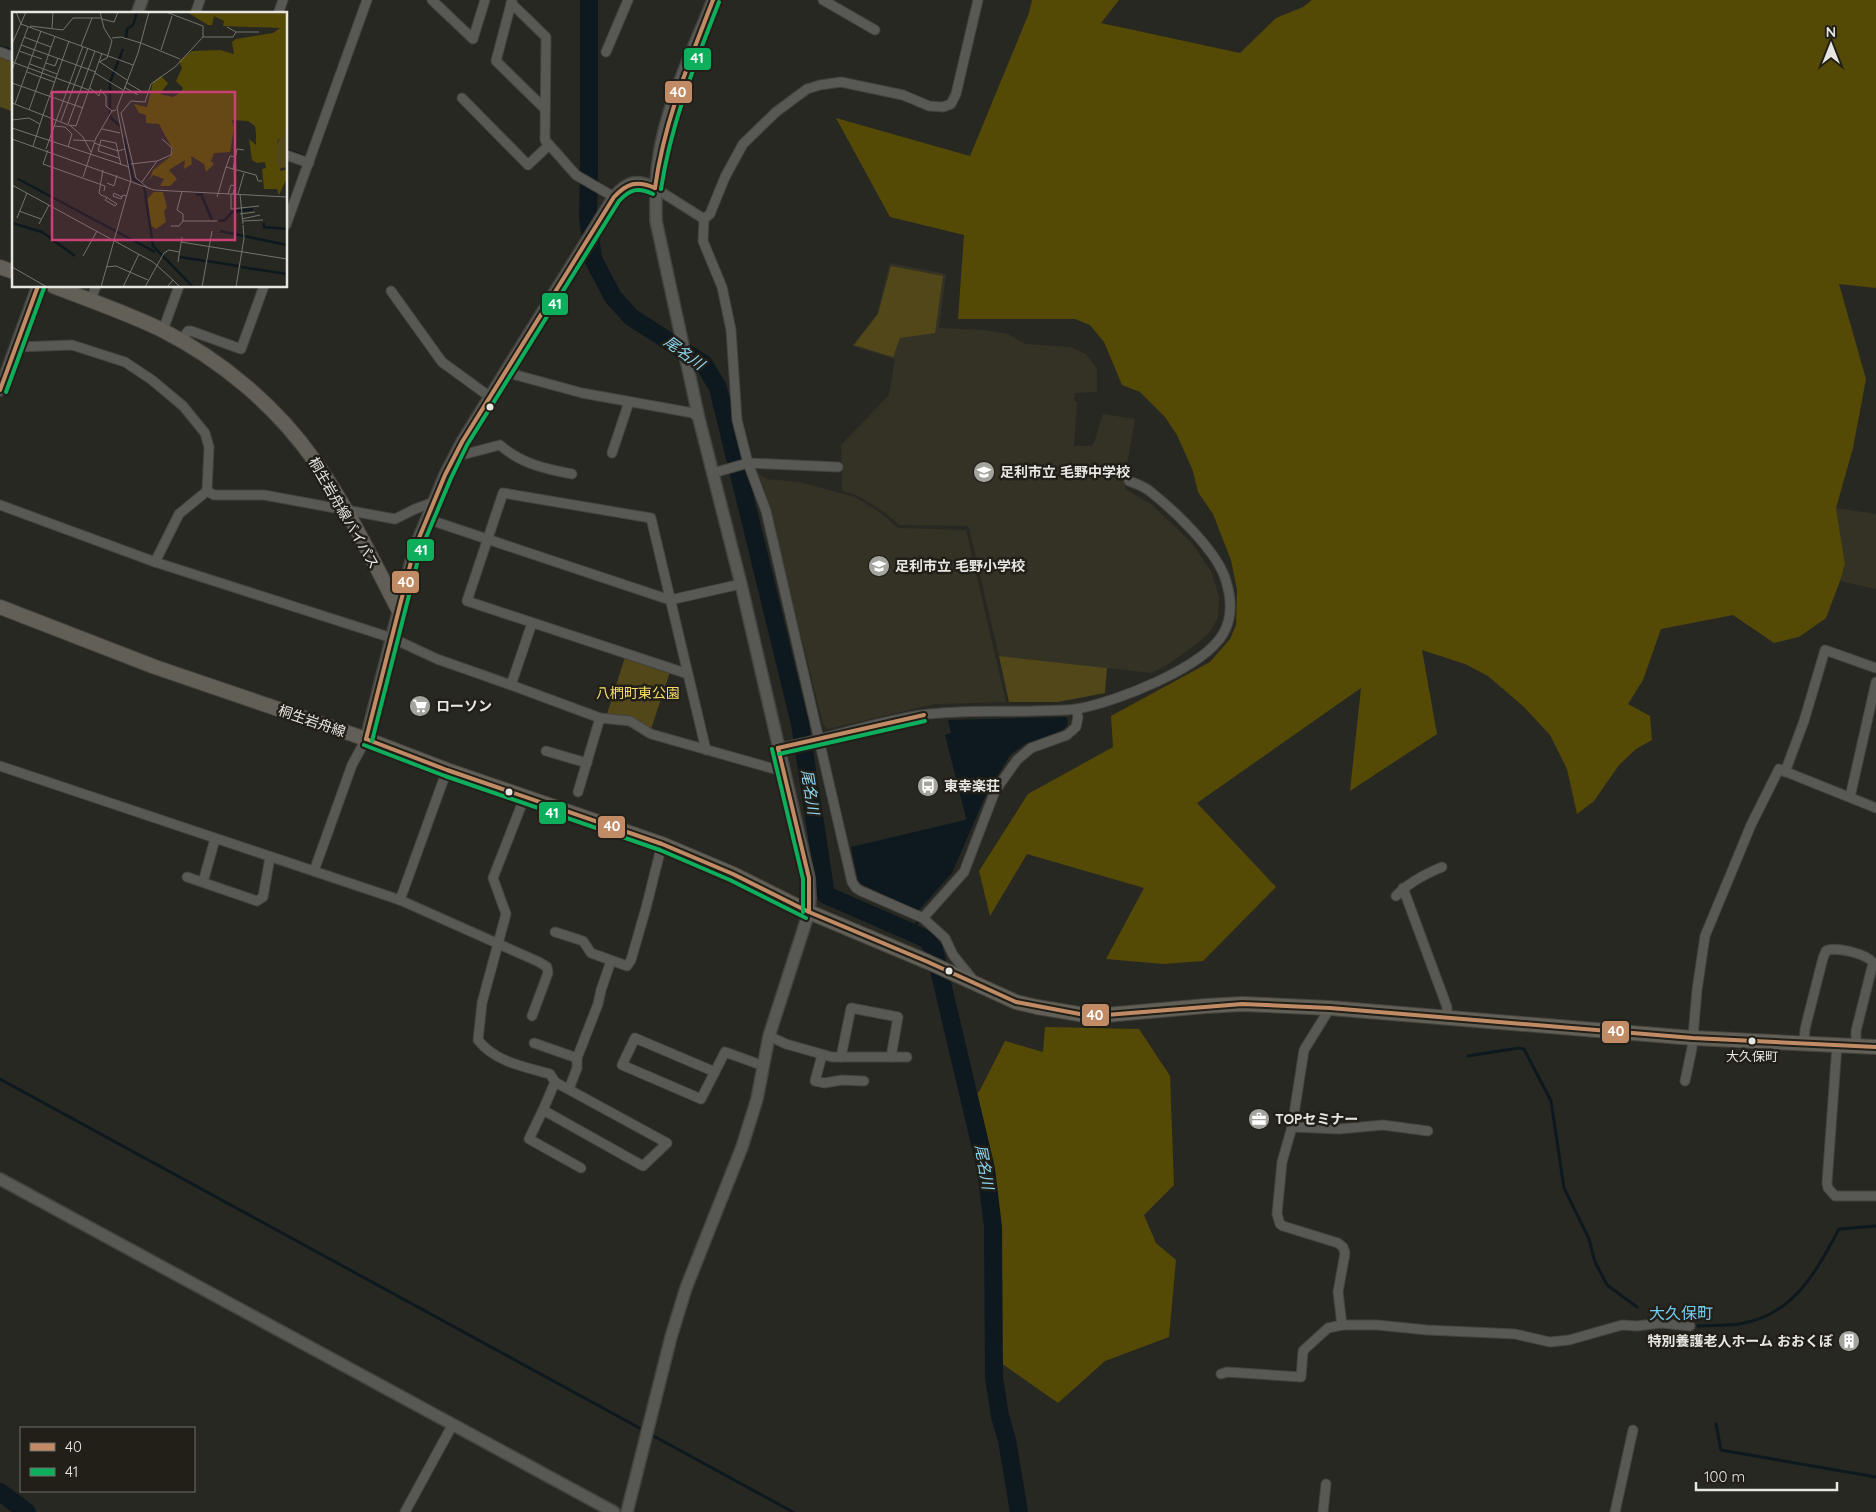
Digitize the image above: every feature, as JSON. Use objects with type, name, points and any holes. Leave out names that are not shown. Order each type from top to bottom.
[{"type":"main road","points":[[0,267],[12,271]]},
{"type":"main road","name":"桐生岩舟線バイパス","points":[[58,288],[163,330],[224,369],[272,411],[314,460],[345,509],[398,609]]},
{"type":"main road","name":"桐生岩舟線","points":[[0,607],[155,666],[662,844],[733,874],[809,912],[976,983]]},
{"type":"main road","points":[[976,983],[1016,1002],[1044,1009],[1085,1015],[1132,1014],[1233,1005],[1330,1008],[1693,1038],[1876,1047]]},
{"type":"street","points":[[138,12],[142,0]]},
{"type":"street","points":[[196,12],[200,0]]},
{"type":"street","points":[[279,12],[283,0]]},
{"type":"street","points":[[288,220],[367,0]]},
{"type":"street","points":[[432,0],[473,40],[485,0]]},
{"type":"street","points":[[606,52],[628,0]]},
{"type":"street","points":[[627,1512],[671,1337],[686,1288],[742,1147],[757,1098],[769,1036],[809,912],[810,898],[809,878],[741,584],[719,471],[699,419],[656,221],[655,188],[661,147],[670,113],[713,0]]},
{"type":"street","points":[[823,0],[875,30]]},
{"type":"street","points":[[976,983],[953,955],[945,938],[923,918],[861,891],[852,882],[766,511],[746,464],[737,420],[731,330],[722,287],[703,241],[704,219],[710,214],[725,177],[743,144],[776,112],[807,89],[841,82],[903,95],[929,106],[943,107],[951,104],[956,94],[978,0]]},
{"type":"street","points":[[511,1],[546,37],[545,140],[576,175],[614,197]]},
{"type":"street","points":[[511,1],[496,61],[545,109]]},
{"type":"street","points":[[462,98],[528,165],[549,145]]},
{"type":"street","points":[[288,155],[309,163]]},
{"type":"street","points":[[314,871],[352,765],[366,739],[414,550],[454,457],[490,396],[594,227],[623,186],[643,182],[704,219]]},
{"type":"street","points":[[1,386],[37,288]]},
{"type":"street","points":[[91,300],[95,288]]},
{"type":"street","points":[[163,330],[178,288]]},
{"type":"street","points":[[181,341],[188,331],[191,331],[241,349],[263,288]]},
{"type":"street","points":[[391,291],[442,362],[490,396]]},
{"type":"street","points":[[16,347],[72,345],[125,362],[152,380],[183,406],[205,433],[209,447],[207,491],[179,514],[156,562]]},
{"type":"street","points":[[505,372],[582,393],[694,413],[699,419]]},
{"type":"street","points":[[612,453],[629,402]]},
{"type":"street","points":[[454,457],[500,445],[511,455],[539,467],[572,474]]},
{"type":"street","points":[[719,471],[746,464],[838,467]]},
{"type":"street","points":[[778,748],[910,717],[934,714],[1076,709],[1108,701],[1181,670],[1214,645],[1223,634],[1228,623],[1230,608],[1229,592],[1223,573],[1201,539],[1152,492],[1129,481]]},
{"type":"street","points":[[207,491],[214,495],[264,495],[395,519],[434,502]]},
{"type":"street","points":[[688,674],[467,601],[503,493],[651,518],[670,600],[688,674],[706,750]]},
{"type":"street","points":[[0,505],[156,562],[392,638],[437,659],[511,684],[600,718],[630,721],[651,734],[784,772]]},
{"type":"street","points":[[427,519],[670,600],[741,584]]},
{"type":"street","points":[[511,684],[532,622]]},
{"type":"street","points":[[1785,772],[1804,721],[1825,650],[1876,668]]},
{"type":"street","points":[[1850,797],[1876,682]]},
{"type":"street","points":[[923,918],[964,872],[995,792],[1017,760],[1031,748],[1067,735],[1076,727],[1078,717],[1076,709]]},
{"type":"street","points":[[578,792],[600,718]]},
{"type":"street","points":[[546,751],[586,763]]},
{"type":"street","points":[[0,766],[400,900],[539,962],[546,967],[548,973],[532,1016]]},
{"type":"street","points":[[1685,1081],[1693,1038],[1697,990],[1705,936],[1751,825],[1779,769],[1876,808]]},
{"type":"street","points":[[400,900],[447,770]]},
{"type":"street","points":[[525,796],[493,878],[506,914],[482,1003],[478,1040],[502,1059],[550,1074],[556,1082],[569,1090],[667,1143],[643,1166],[543,1110]]},
{"type":"street","points":[[204,882],[215,838]]},
{"type":"street","points":[[556,932],[583,941],[592,953],[627,966],[631,960],[646,908],[662,844]]},
{"type":"street","points":[[187,877],[256,901],[263,897],[270,856]]},
{"type":"street","points":[[1396,896],[1403,888],[1421,876],[1442,867]]},
{"type":"street","points":[[1403,888],[1447,1007],[1447,1018]]},
{"type":"street","points":[[1804,1043],[1805,1029],[1823,958],[1826,951],[1835,949],[1867,957],[1873,963],[1856,1031],[1856,1046]]},
{"type":"street","points":[[569,1090],[577,1068],[577,1058],[612,961]]},
{"type":"street","points":[[841,1057],[851,1008],[898,1017],[891,1057]]},
{"type":"street","points":[[1330,1008],[1304,1048],[1292,1127],[1282,1162],[1278,1220],[1283,1226],[1338,1243],[1343,1247],[1345,1253],[1338,1292],[1342,1325]]},
{"type":"street","points":[[769,1036],[786,1044],[822,1055],[841,1057],[907,1057]]},
{"type":"street","points":[[715,1072],[635,1038],[622,1065],[701,1098],[715,1072],[725,1052],[764,1066]]},
{"type":"street","points":[[534,1043],[577,1058]]},
{"type":"street","points":[[1837,1044],[1828,1188],[1834,1196],[1876,1196]]},
{"type":"street","points":[[822,1055],[815,1082],[864,1081]]},
{"type":"street","points":[[556,1082],[529,1139],[581,1168]]},
{"type":"street","points":[[1292,1127],[1340,1129],[1383,1125],[1428,1131]]},
{"type":"street","points":[[0,1179],[614,1512]]},
{"type":"street","points":[[1221,1374],[1227,1372],[1301,1376],[1303,1351],[1328,1328],[1342,1325],[1377,1325],[1427,1330],[1515,1334],[1550,1342],[1568,1340],[1622,1325],[1637,1326],[1661,1323],[1690,1326]]},
{"type":"street","points":[[405,1512],[453,1424]]},
{"type":"street","points":[[1615,1512],[1633,1430]]},
{"type":"street","points":[[1323,1512],[1326,1484]]},
{"type":"shaded area","points":[[1032,0],[1119,0],[1101,23],[1240,53],[1276,18],[1303,7],[1312,0],[1876,0],[1876,288],[1839,284],[1866,379],[1853,448],[1836,508],[1845,564],[1826,618],[1799,637],[1774,643],[1733,615],[1661,629],[1643,680],[1628,704],[1650,716],[1652,740],[1636,749],[1619,765],[1594,801],[1577,814],[1567,769],[1550,735],[1524,707],[1488,676],[1465,664],[1422,650],[1437,734],[1350,791],[1361,688],[1197,803],[1276,887],[1203,961],[1163,964],[1106,959],[1144,888],[1027,854],[990,916],[979,871],[1028,794],[1113,747],[1111,716],[1210,662],[1230,639],[1236,625],[1237,590],[1231,560],[1213,514],[1198,492],[1193,471],[1177,435],[1165,417],[1140,392],[1122,385],[1104,342],[1090,325],[1075,319],[958,319],[964,235],[890,217],[836,118],[970,156],[1029,13]]},
{"type":"shaded area","name":"足利市立 毛野中学校","points":[[890,263],[946,274],[939,328],[985,330],[1008,334],[1025,344],[1070,347],[1086,354],[1097,369],[1097,392],[1075,393],[1074,401],[1077,402],[1074,446],[1091,446],[1094,443],[1103,414],[1135,419],[1125,476],[1125,489],[1151,504],[1190,541],[1211,571],[1217,590],[1219,598],[1218,617],[1209,633],[1200,641],[1169,664],[1151,673],[999,656],[969,528],[967,526],[899,525],[883,511],[856,495],[842,491],[841,445],[889,395],[895,359],[852,346],[877,314]]},
{"type":"shaded area","name":"足利市立 毛野小学校","points":[[758,473],[766,479],[799,482],[855,497],[881,513],[898,528],[966,530],[1006,702],[935,704],[828,729],[823,724],[764,488]]},
{"type":"shaded area","points":[[1836,508],[1876,514],[1876,589],[1840,581],[1845,564]]},
{"type":"shaded area","points":[[1066,717],[1068,720],[1067,726],[1061,731],[1025,744],[1010,755],[984,799],[952,873],[918,911],[861,884],[858,880],[851,847],[965,820],[945,735],[951,733],[948,720]]},
{"type":"shaded area","points":[[1045,1027],[1139,1029],[1170,1076],[1174,1185],[1144,1215],[1156,1243],[1176,1260],[1169,1337],[1105,1361],[1058,1403],[1001,1363],[995,1203],[974,1097],[980,1090],[1005,1041],[1043,1052]]},
{"type":"green space","points":[[0,55],[12,59],[12,111],[0,107]]},
{"type":"green space","points":[[891,266],[943,276],[935,333],[900,338],[893,357],[854,345],[878,314]]},
{"type":"green space","points":[[999,656],[1107,668],[1105,693],[1058,702],[1009,702]]},
{"type":"green space","name":"八椚町東公園","points":[[625,657],[670,672],[651,729],[630,718],[607,714]]},
{"type":"waterway","name":"尾名川","points":[[589,0],[588,217],[593,259],[613,297],[631,317],[704,364],[718,388],[800,724],[826,895],[922,937],[934,949],[986,1169],[993,1227],[994,1378],[1019,1512]]},
{"type":"waterway","points":[[0,47],[12,50]]},
{"type":"waterway","points":[[288,151],[303,156]]},
{"type":"waterway","points":[[913,933],[917,923]]},
{"type":"waterway","points":[[1468,1056],[1519,1048],[1524,1049],[1551,1101],[1564,1188],[1589,1239],[1595,1262],[1607,1285],[1637,1307]]},
{"type":"waterway","points":[[0,1079],[645,1431]]},
{"type":"waterway","points":[[1698,1326],[1744,1323],[1762,1318],[1777,1310],[1791,1300],[1813,1274],[1839,1229],[1876,1226]]},
{"type":"waterway","points":[[1716,1424],[1721,1450],[1876,1477]]},
{"type":"waterway","points":[[650,1434],[793,1512]]},
{"type":"waterway","points":[[0,1492],[27,1512]]},
{"type":"transit line","name":"40","points":[[655,188],[664,140],[671,116],[686,69],[713,0]]},
{"type":"transit line","name":"41","points":[[661,189],[677,117],[719,2]]},
{"type":"transit line","name":"40","points":[[366,739],[414,550],[445,475],[462,442],[614,197],[623,189],[633,184],[643,184],[655,188]]},
{"type":"transit line","name":"41","points":[[372,741],[420,552],[467,445],[619,201],[634,190],[643,190],[653,194]]},
{"type":"transit line","name":"40","points":[[0,390],[37,288]]},
{"type":"transit line","name":"41","points":[[6,392],[44,288]]},
{"type":"transit line","name":"40","points":[[778,748],[924,715]]},
{"type":"transit line","name":"41","points":[[779,754],[925,721]]},
{"type":"transit line","name":"40","points":[[366,739],[447,770],[662,844],[733,874],[809,912],[928,962],[1016,1002],[1085,1015],[1242,1004],[1330,1008],[1693,1038],[1876,1047]]},
{"type":"transit line","name":"41","points":[[364,745],[445,776],[660,850],[730,880],[806,918]]},
{"type":"transit line","name":"40","points":[[778,748],[809,878],[809,912]]},
{"type":"transit line","name":"41","points":[[772,749],[803,879],[803,912]]},
{"type":"place","name":"足利市立 毛野中学校","points":[[984,472]]},
{"type":"place","name":"足利市立 毛野小学校","points":[[879,566]]},
{"type":"place","name":"ローソン","points":[[420,706]]},
{"type":"place","name":"東幸楽荘","points":[[928,786]]},
{"type":"place","name":"大久保町","points":[[1752,1041]]},
{"type":"place","name":"TOPセミナー","points":[[1259,1119]]},
{"type":"place","name":"特別養護老人ホーム おおくぼ","points":[[1849,1341]]},
{"type":"district","name":"大久保町","points":[[1681,1313]]}]
